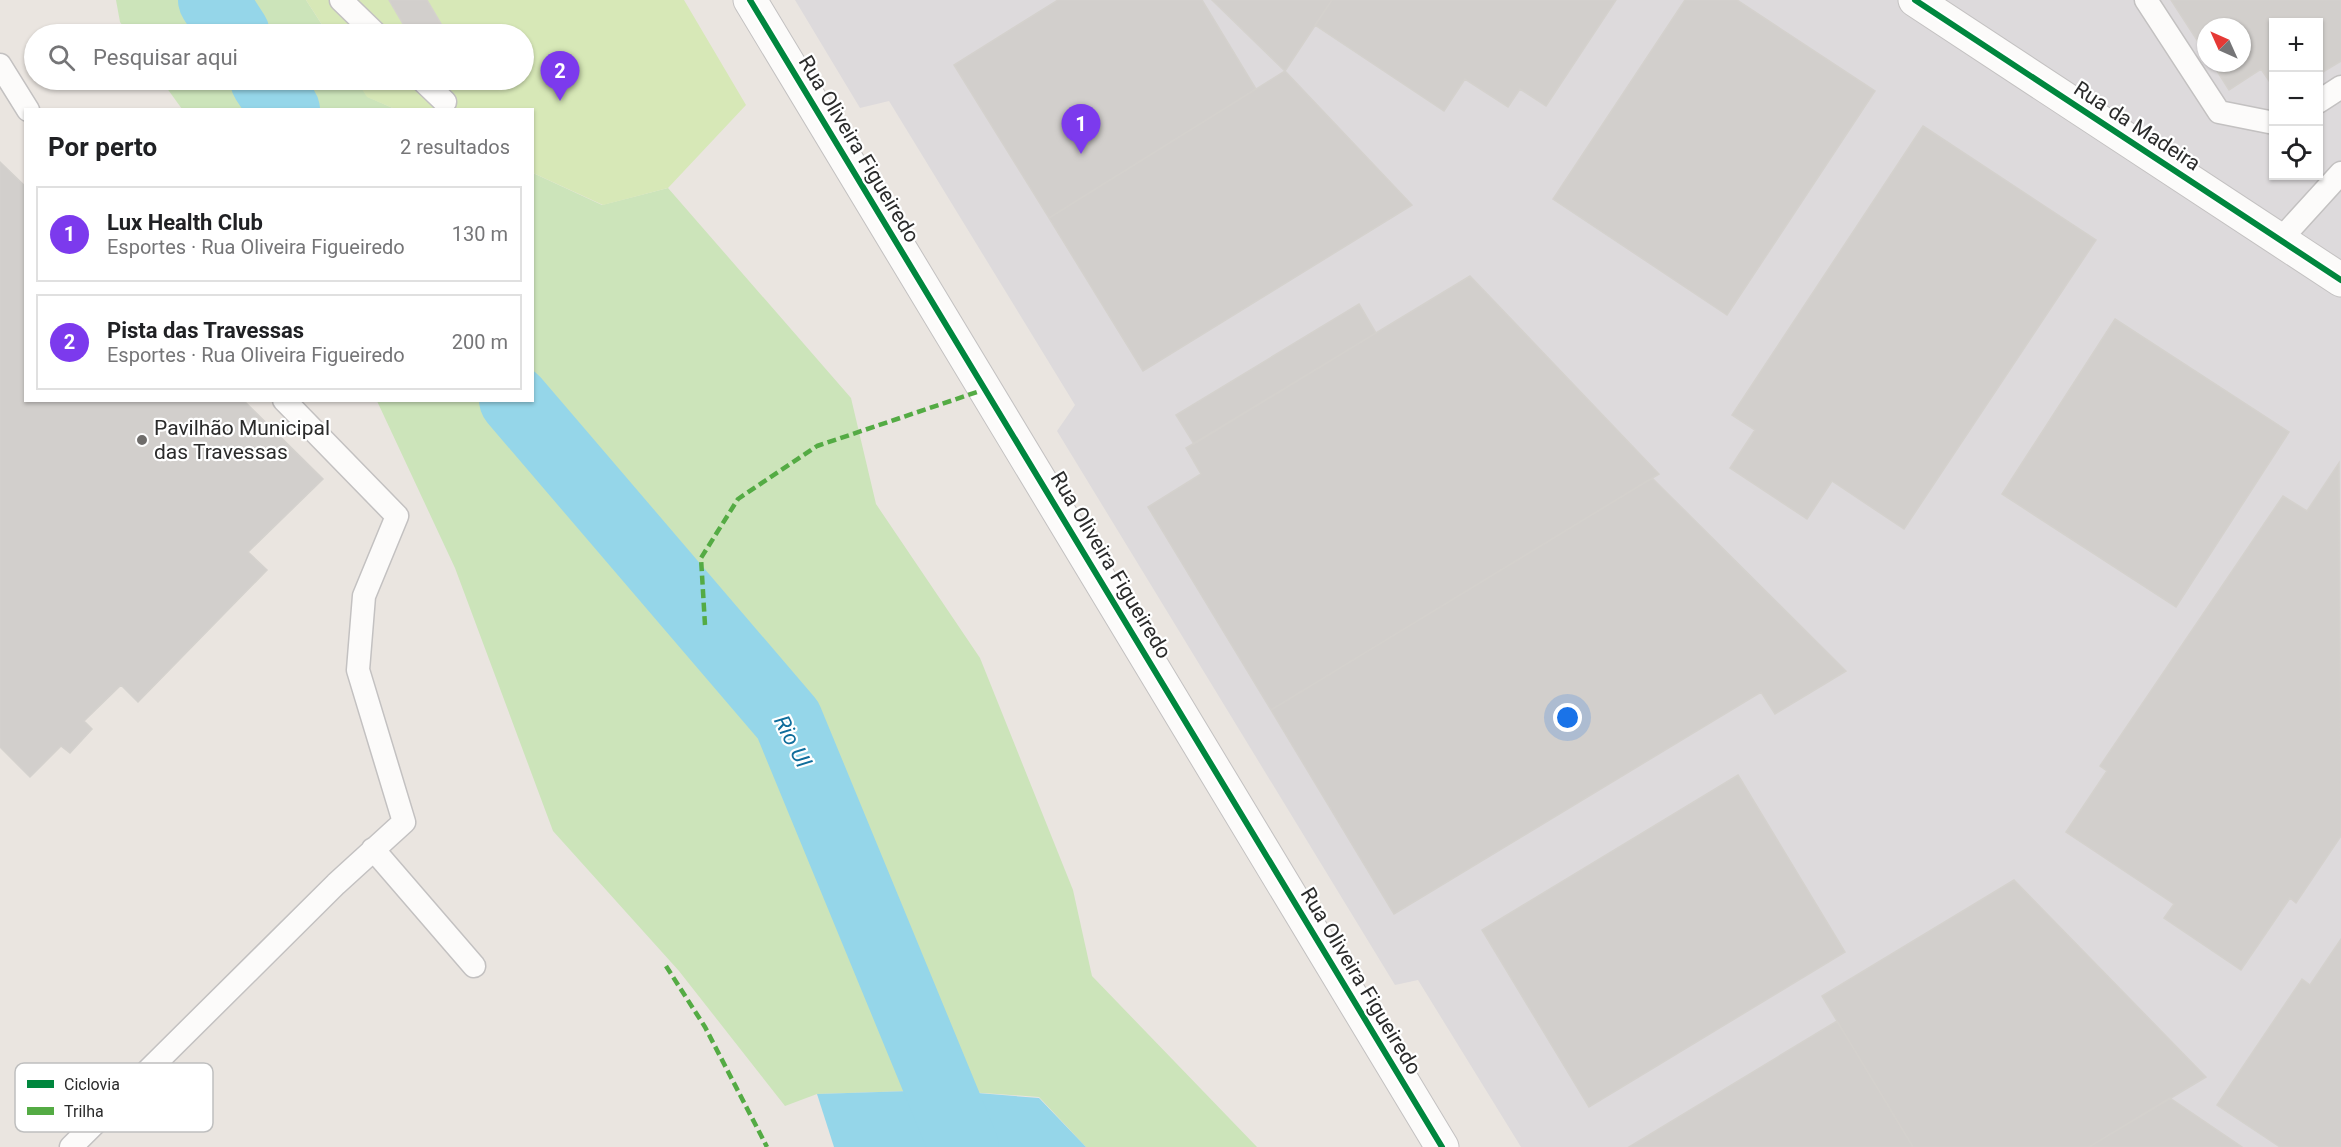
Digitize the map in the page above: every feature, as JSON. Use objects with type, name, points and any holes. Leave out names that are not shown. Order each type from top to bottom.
[{"type":"street","name":"Rua Oliveira Figueiredo","points":[[750,0],[1442,1147]]},
{"type":"street","name":"Rua da Madeira","points":[[1915,0],[2341,280]]},
{"type":"lane","points":[[341,0],[366,24]]},
{"type":"lane","points":[[2146,0],[2219,112],[2269,122]]},
{"type":"lane","points":[[0,65],[27,108]]},
{"type":"lane","points":[[2323,99],[2341,87]]},
{"type":"lane","points":[[432,90],[445,102]]},
{"type":"lane","points":[[2280,240],[2341,173]]},
{"type":"lane","points":[[156,1063],[373,849],[404,822],[358,670],[364,596],[397,516],[286,402]]},
{"type":"lane","points":[[373,849],[474,966]]},
{"type":"lane","points":[[71,1147],[86,1132]]},
{"type":"shaded area","points":[[795,0],[2341,0],[2341,1147],[1521,1147],[1418,980],[1395,985],[1057,431],[1075,405],[889,101],[860,108]]},
{"type":"green space","points":[[116,0],[306,0],[322,24],[122,24]]},
{"type":"green space","points":[[306,0],[684,0],[746,105],[668,188],[603,205],[534,173],[534,108],[393,108],[367,97],[362,90],[534,90],[534,24],[322,24]]},
{"type":"green space","points":[[168,90],[363,90],[368,97],[393,108],[181,108]]},
{"type":"green space","points":[[534,173],[602,205],[668,188],[851,398],[876,504],[980,658],[1073,890],[1092,976],[1257,1147],[1086,1147],[1039,1097],[940,1090],[817,1094],[785,1106],[679,971],[553,831],[455,568],[377,402],[534,402]]},
{"type":"water","points":[[940,1090],[1039,1098],[1086,1147],[834,1147],[817,1094]]},
{"type":"building","points":[[389,0],[427,0],[441,24],[403,24]]},
{"type":"building","points":[[1058,0],[1202,0],[1256,89],[1049,218],[954,65]]},
{"type":"building","points":[[1212,0],[1332,0],[1285,71]]},
{"type":"building","points":[[1332,0],[1616,0],[1546,106],[1520,89],[1508,107],[1465,79],[1444,111],[1315,25]]},
{"type":"building","points":[[1685,0],[1737,0],[1875,91],[1727,315],[1553,199]]},
{"type":"building","points":[[2171,0],[2341,0],[2341,61],[2323,72],[2323,18],[2269,18],[2269,81],[2261,69],[2229,90],[2218,72],[2251,72],[2251,18],[2197,18],[2197,40]]},
{"type":"building","points":[[1285,71],[1412,205],[1143,371],[1049,218]]},
{"type":"building","points":[[1923,126],[2096,240],[1904,529],[1832,481],[1807,519],[1730,468],[1755,430],[1732,415]]},
{"type":"building","name":"Pavilhão Municipal das Travessas","points":[[0,162],[24,185],[24,402],[245,402],[323,479],[248,552],[267,570],[138,702],[121,685],[84,721],[92,729],[70,753],[61,746],[30,777],[0,747]]},
{"type":"building","points":[[1470,276],[1659,474],[1271,710],[1148,507],[1201,474],[1186,448]]},
{"type":"building","points":[[1359,304],[1376,333],[1194,444],[1176,415]]},
{"type":"building","points":[[2115,319],[2289,432],[2176,607],[2002,494]]},
{"type":"building","points":[[2339,463],[2341,836],[2296,903],[2290,898],[2241,970],[2164,918],[2174,904],[2066,832],[2107,771],[2100,766],[2283,496],[2307,511]]},
{"type":"building","points":[[1652,478],[1846,671],[1775,714],[1761,692],[1394,914],[1271,710]]},
{"type":"building","points":[[1738,775],[1845,952],[1589,1107],[1482,930]]},
{"type":"building","points":[[2014,880],[2206,1077],[2089,1147],[1913,1147],[1822,996]]},
{"type":"building","points":[[2341,939],[2341,1147],[2280,1147],[2217,1105],[2302,979],[2310,985]]},
{"type":"building","points":[[1837,1021],[1913,1147],[1629,1147]]},
{"type":"building","points":[[2170,1098],[2242,1147],[2089,1147]]},
{"type":"waterway","name":"Rio Ul","points":[[213,0],[229,24]]},
{"type":"waterway","name":"Rio Ul","points":[[272,90],[284,108]]},
{"type":"waterway","name":"Rio Ul","points":[[516,402],[788,720],[964,1147]]},
{"type":"marked path","points":[[705,625],[701,558],[738,499],[817,446],[986,389]]},
{"type":"marked path","points":[[666,966],[705,1027],[767,1147]]},
{"type":"cycle path","points":[[750,0],[1442,1147]]},
{"type":"cycle path","points":[[1915,0],[2341,280]]},
{"type":"place","name":"Pista das Travessas","points":[[560,101]]},
{"type":"place","name":"Lux Health Club","points":[[1081,154]]},
{"type":"place","name":"Pavilhão Municipal das Travessas","points":[[142,440]]}]
